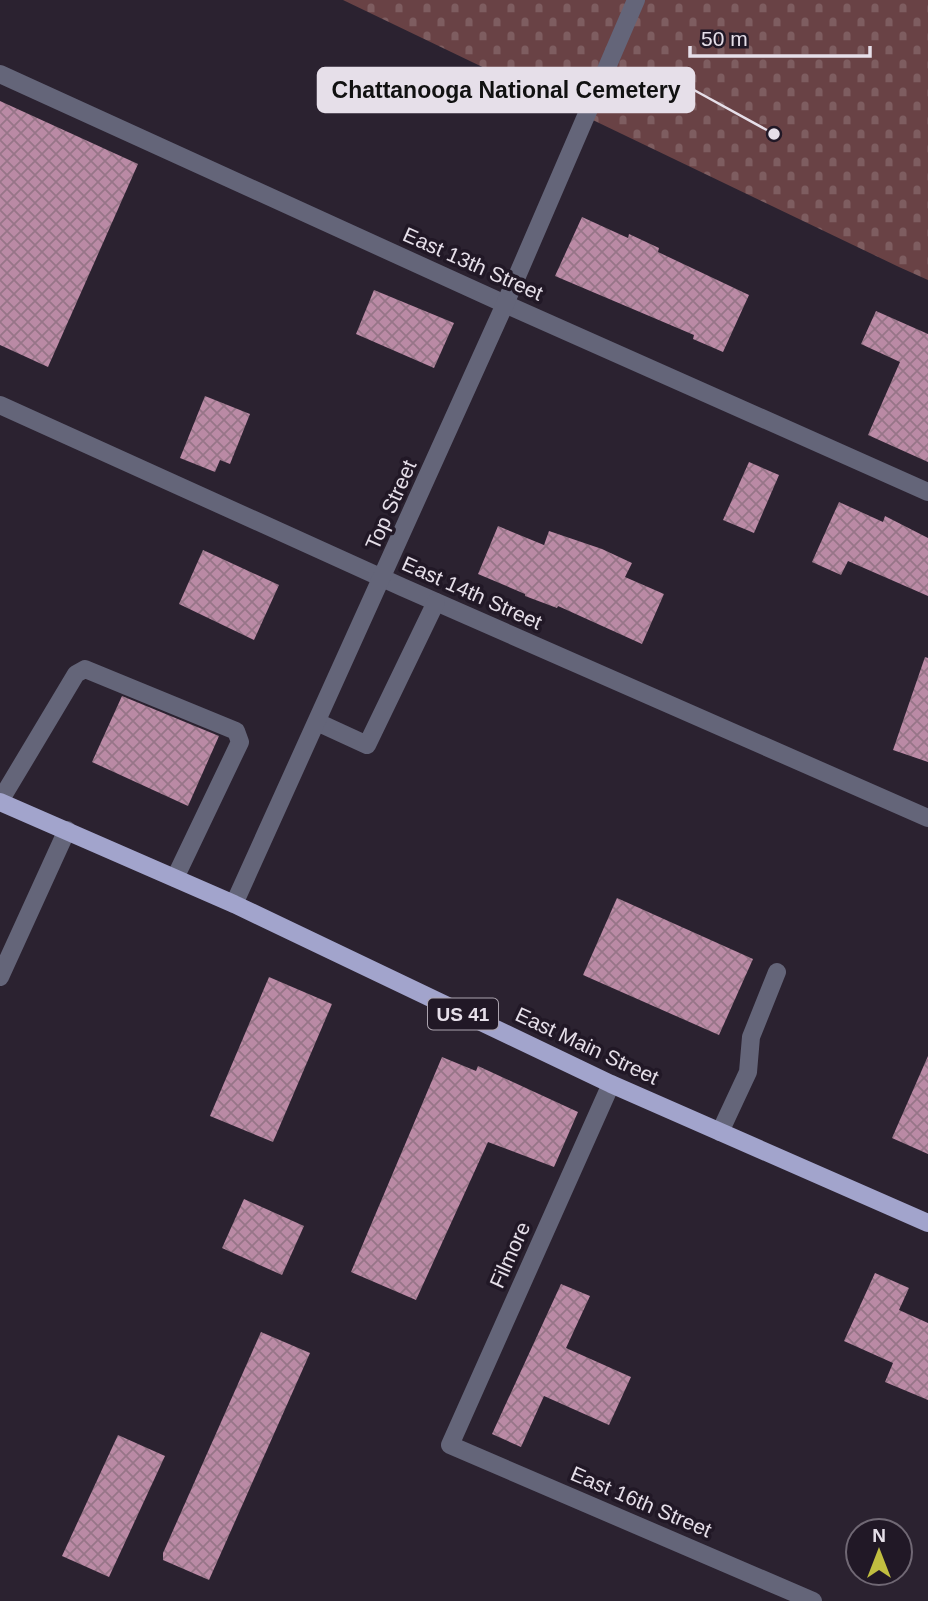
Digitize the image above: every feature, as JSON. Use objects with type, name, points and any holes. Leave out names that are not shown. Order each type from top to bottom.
[{"type":"main road","name":"East Main Street","points":[[0,802],[233,904],[611,1084],[928,1223]]},
{"type":"street","name":"Top Street","points":[[233,904],[383,578],[636,0]]},
{"type":"street","name":"East 13th Street","points":[[0,74],[505,304],[928,492]]},
{"type":"street","name":"East 14th Street","points":[[0,405],[383,578],[928,818]]},
{"type":"street","points":[[317,722],[367,746],[436,601]]},
{"type":"street","points":[[0,802],[76,674],[85,669],[236,731],[240,742],[175,878]]},
{"type":"street","points":[[0,977],[67,830]]},
{"type":"street","points":[[720,1132],[748,1072],[751,1037],[778,972]]},
{"type":"street","name":"Filmore","points":[[450,1445],[611,1084]]},
{"type":"street","name":"East 16th Street","points":[[450,1445],[813,1601]]},
{"type":"green space","points":[[343,0],[928,0],[928,280],[899,267]]},
{"type":"building","points":[[0,101],[138,164],[48,367],[0,345]]},
{"type":"building","points":[[582,217],[628,238],[629,234],[659,248],[658,252],[749,295],[723,352],[693,339],[694,335],[555,276]]},
{"type":"building","points":[[374,290],[454,323],[434,368],[356,334]]},
{"type":"building","points":[[876,311],[928,334],[928,462],[868,435],[900,362],[861,344]]},
{"type":"building","points":[[205,396],[250,414],[230,464],[220,460],[215,472],[180,458]]},
{"type":"building","points":[[749,462],[779,475],[754,533],[723,520]]},
{"type":"building","points":[[839,502],[883,522],[885,516],[928,538],[928,596],[848,561],[841,575],[812,562]]},
{"type":"building","points":[[498,526],[544,545],[549,531],[602,549],[632,563],[625,577],[664,594],[642,644],[478,574]]},
{"type":"building","points":[[203,550],[279,585],[254,640],[179,604]]},
{"type":"building","points":[[925,657],[928,658],[928,762],[893,750]]},
{"type":"building","points":[[122,696],[219,736],[188,806],[92,762]]},
{"type":"building","points":[[617,898],[753,959],[719,1035],[583,975]]},
{"type":"building","points":[[269,977],[332,1004],[273,1142],[210,1116]]},
{"type":"building","points":[[928,1056],[928,1154],[892,1138]]},
{"type":"building","points":[[442,1057],[476,1071],[478,1066],[578,1112],[554,1167],[488,1142],[416,1300],[351,1272]]},
{"type":"building","points":[[244,1199],[304,1226],[282,1275],[222,1248]]},
{"type":"building","points":[[875,1273],[909,1288],[899,1310],[928,1323],[928,1400],[885,1382],[893,1363],[844,1341]]},
{"type":"building","points":[[561,1284],[590,1296],[566,1348],[631,1377],[609,1425],[544,1396],[521,1447],[492,1434]]},
{"type":"building","points":[[261,1332],[310,1353],[209,1580],[163,1560],[163,1553]]},
{"type":"building","points":[[118,1435],[165,1456],[109,1577],[62,1556]]},
{"type":"place","name":"Chattanooga National Cemetery","points":[[774,134]]}]
